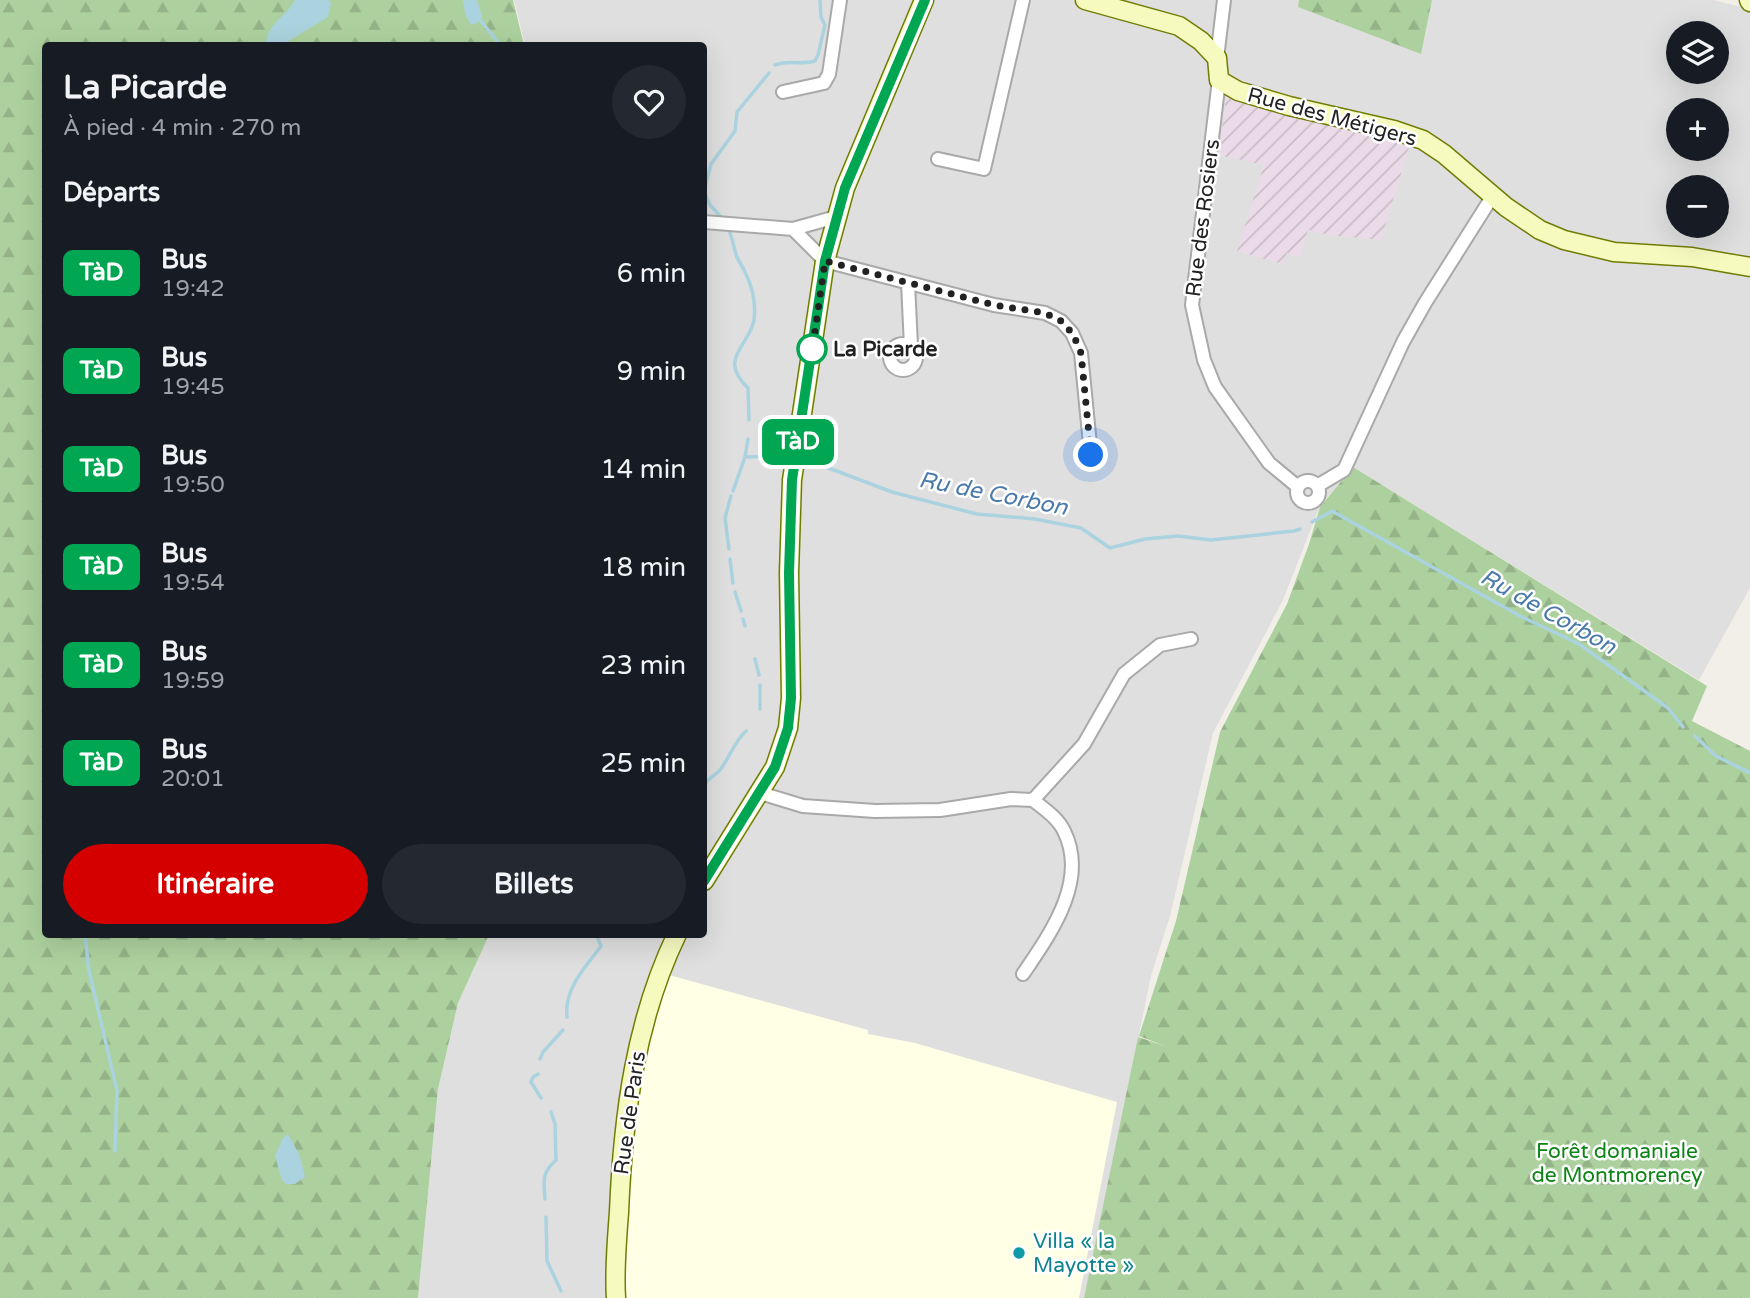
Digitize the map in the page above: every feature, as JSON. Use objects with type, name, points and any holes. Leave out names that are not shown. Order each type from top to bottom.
[{"type":"main road","points":[[707,876],[775,767],[790,720],[789,573],[792,480],[825,261],[845,188],[924,0]]},
{"type":"main road","points":[[1085,0],[1179,26],[1201,41],[1217,58]]},
{"type":"main road","name":"Rue des Rosiers","points":[[1217,58],[1219,80]]},
{"type":"main road","name":"Rue des Métigers","points":[[1219,80],[1238,91],[1289,106],[1394,130],[1423,140],[1444,154],[1492,197],[1540,230],[1577,244],[1614,252],[1692,257],[1750,267]]},
{"type":"main road","name":"Rue de Paris","points":[[616,1298],[619,1197],[626,1105],[637,1050],[653,993],[675,938]]},
{"type":"street","points":[[783,92],[824,83],[829,74],[840,0]]},
{"type":"street","points":[[938,159],[984,169],[1023,0]]},
{"type":"street","name":"Rue des Rosiers","points":[[1217,58],[1224,0]]},
{"type":"street","name":"Rue des Rosiers","points":[[1219,80],[1192,305],[1204,360],[1215,387],[1269,463],[1298,486]]},
{"type":"street","points":[[1317,486],[1344,470],[1403,342],[1492,197]]},
{"type":"street","points":[[707,222],[793,229],[836,217]]},
{"type":"street","points":[[793,229],[825,261],[994,305],[1045,313],[1068,327],[1081,353],[1091,455]]},
{"type":"street","points":[[908,283],[911,346]]},
{"type":"street","points":[[1307,481],[1317,486],[1319,493],[1316,500],[1307,503],[1298,497],[1298,486],[1307,481]]},
{"type":"street","points":[[1033,800],[1084,744],[1124,674],[1160,645],[1191,639]]},
{"type":"street","points":[[760,793],[803,806],[875,811],[919,811],[974,806],[1011,799],[1033,800],[1063,829],[1072,858],[1072,878],[1057,919],[1023,974]]},
{"type":"shaded area","points":[[514,0],[1299,0],[1299,7],[1421,53],[1432,0],[1713,0],[1750,9],[1750,588],[1699,680],[1353,467],[1320,506],[1283,600],[1213,733],[1170,916],[1151,976],[1085,1298],[418,1298],[438,1089],[458,1003],[488,938],[707,938],[707,42],[524,42]]},
{"type":"shaded area","points":[[1226,96],[1383,134],[1409,147],[1381,240],[1329,235],[1308,230],[1300,257],[1287,253],[1283,264],[1237,251],[1264,165],[1219,155]]},
{"type":"shaded area","points":[[669,975],[868,1030],[868,1034],[915,1043],[1117,1102],[1079,1298],[624,1298],[634,1103],[642,1057]]},
{"type":"green space","points":[[0,0],[513,0],[523,42],[42,42],[42,938],[488,938],[458,1003],[438,1089],[418,1298],[0,1298]]},
{"type":"green space","points":[[1299,0],[1432,0],[1421,54],[1298,7]]},
{"type":"green space","name":"Forêt domaniale de Montmorency","points":[[1353,467],[1707,686],[1692,721],[1750,751],[1750,1298],[1084,1298],[1138,1037],[1165,1046],[1139,1036],[1176,921],[1220,732],[1287,604],[1320,507]]},
{"type":"water","points":[[295,0],[329,0],[331,4],[328,17],[287,42],[266,42],[273,26]]},
{"type":"water","points":[[463,0],[477,0],[481,21],[471,25],[465,14]]},
{"type":"water","points":[[288,1134],[300,1156],[305,1177],[295,1184],[286,1184],[282,1180],[275,1156],[283,1138]]},
{"type":"waterway","name":"Ru de Corbon","points":[[775,65],[815,61],[825,25],[821,17],[820,0]]},
{"type":"waterway","points":[[481,21],[498,42]]},
{"type":"waterway","name":"Ru de Corbon","points":[[707,179],[711,164],[735,131],[737,112],[769,73]]},
{"type":"waterway","name":"Ru de Corbon","points":[[707,198],[722,218]]},
{"type":"waterway","name":"Ru de Corbon","points":[[727,226],[737,257],[750,283],[754,301],[754,320],[735,360],[739,378],[748,388],[749,420]]},
{"type":"waterway","points":[[733,491],[745,457],[748,439]]},
{"type":"waterway","name":"Ru de Corbon","points":[[745,457],[786,458]]},
{"type":"waterway","name":"Ru de Corbon","points":[[805,459],[892,492],[977,514],[1035,519],[1081,528],[1110,548],[1145,539],[1178,536],[1211,540],[1300,529]]},
{"type":"waterway","points":[[729,549],[725,518],[731,496]]},
{"type":"waterway","name":"Ru de Corbon","points":[[1312,522],[1332,511],[1520,616],[1579,644],[1668,708],[1683,727]]},
{"type":"waterway","points":[[730,559],[733,583]]},
{"type":"waterway","points":[[735,592],[741,611]]},
{"type":"waterway","points":[[743,619],[745,626]]},
{"type":"waterway","points":[[755,659],[759,675]]},
{"type":"waterway","points":[[760,685],[760,709]]},
{"type":"waterway","points":[[707,781],[720,770],[746,731]]},
{"type":"waterway","name":"Ru de Corbon","points":[[1695,736],[1716,756],[1750,773]]},
{"type":"waterway","points":[[85,938],[89,971],[117,1090],[115,1151]]},
{"type":"waterway","points":[[567,1017],[572,988],[601,946],[598,938]]},
{"type":"waterway","points":[[540,1059],[563,1030]]},
{"type":"waterway","points":[[538,1074],[531,1082],[541,1098]]},
{"type":"waterway","points":[[545,1199],[546,1173],[556,1160],[555,1124],[551,1112]]},
{"type":"waterway","points":[[546,1217],[547,1261],[561,1291]]},
{"type":"bus line","name":"TàD","points":[[707,876],[775,767],[790,720],[789,573],[792,480],[825,261],[845,188],[925,0]]},
{"type":"place","name":"La Picarde","points":[[812,349]]},
{"type":"place","name":"Villa « la Mayotte »","points":[[1019,1253]]},
{"type":"route","points":[[812,349],[811,359],[825,261],[994,305],[1045,313],[1068,327],[1081,353],[1091,455]]}]
